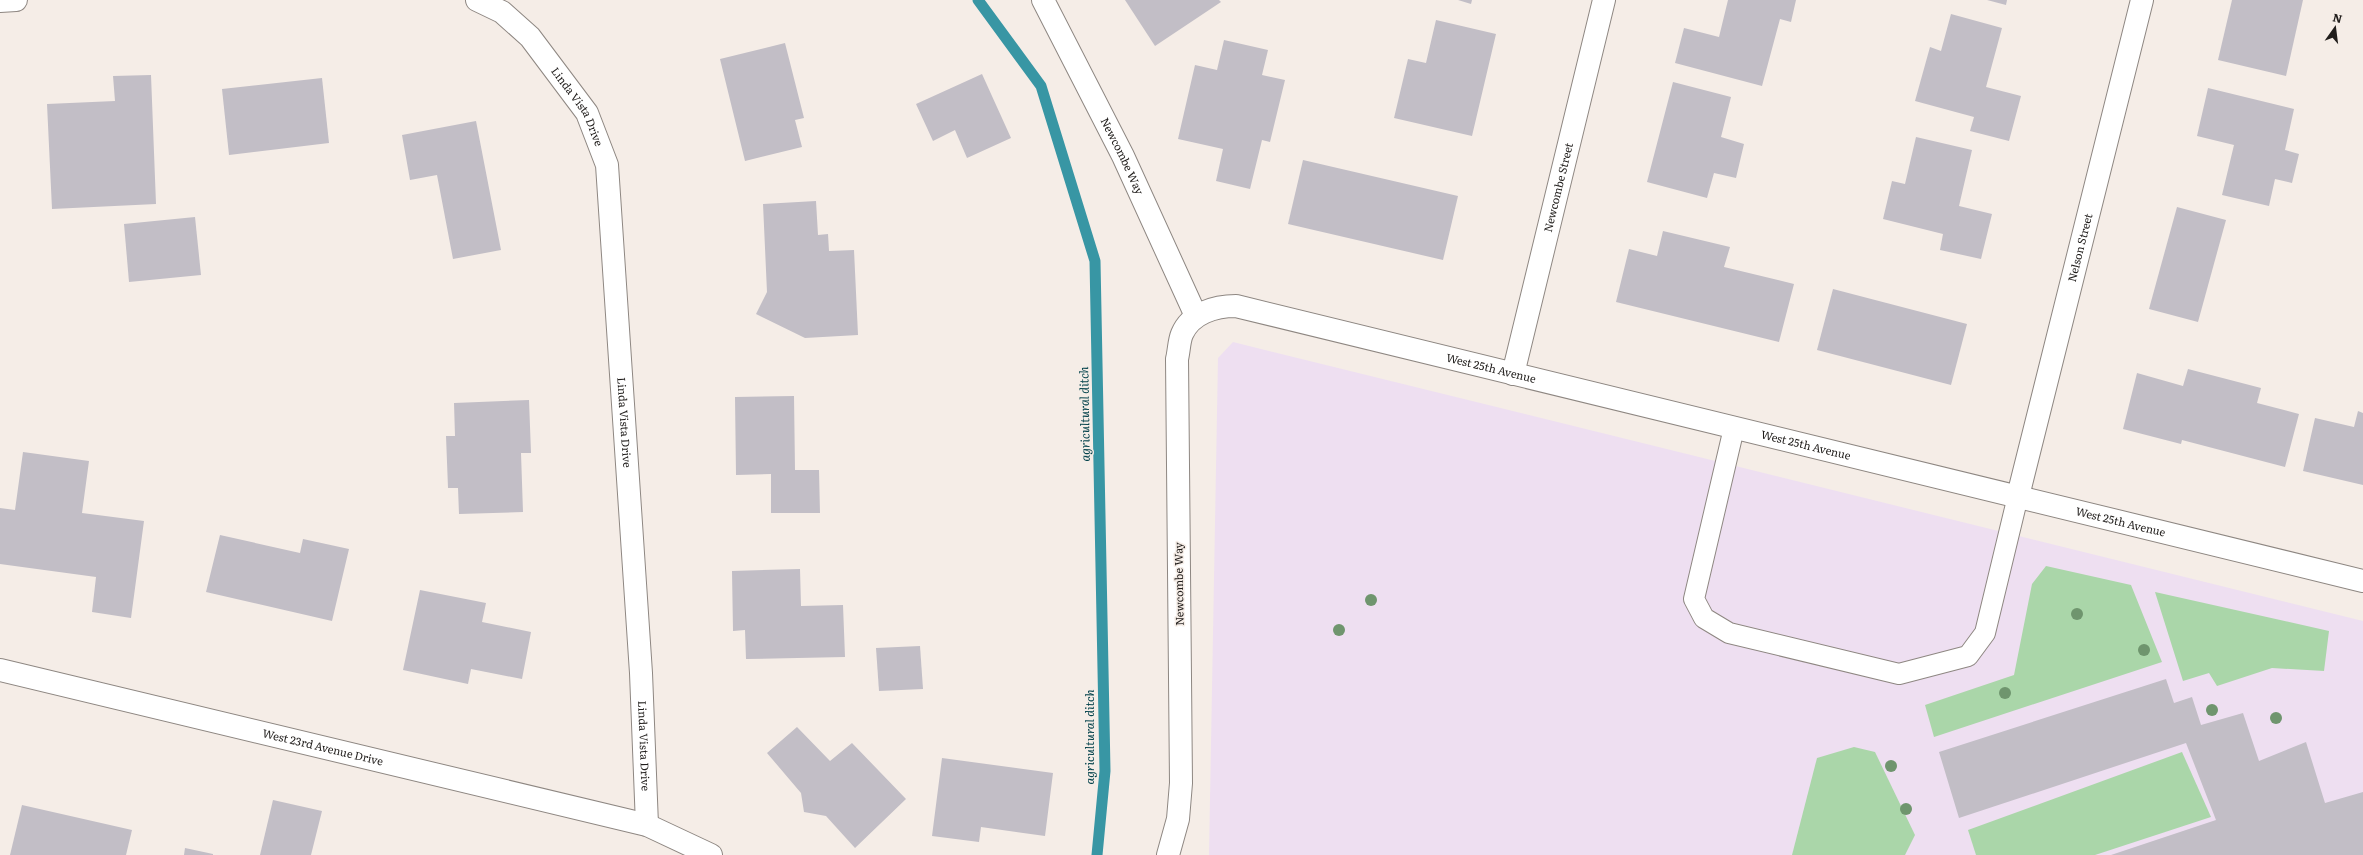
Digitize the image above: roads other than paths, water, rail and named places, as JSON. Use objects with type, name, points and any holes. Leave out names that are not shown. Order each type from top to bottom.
[{"type":"street","points":[[0,1],[16,0]]},
{"type":"street","name":"Linda Vista Drive","points":[[477,0],[502,12],[530,37],[587,113],[608,165],[642,673],[647,825]]},
{"type":"street","name":"Newcombe Way","points":[[1043,0],[1124,156],[1196,316]]},
{"type":"street","name":"Newcombe Street","points":[[1513,374],[1604,0]]},
{"type":"street","name":"Nelson Street","points":[[2018,496],[2142,0]]},
{"type":"street","name":"Newcombe Way","points":[[1168,855],[1178,819],[1181,783],[1177,359],[1182,334],[1196,316],[1219,306],[1236,306],[1249,309]]},
{"type":"street","name":"West 25th Avenue","points":[[1249,309],[2363,581]]},
{"type":"street","name":"West 23rd Avenue Drive","points":[[0,670],[647,825]]},
{"type":"street","points":[[647,825],[711,855]]},
{"type":"lane","points":[[1734,428],[1694,599],[1704,618],[1729,633],[1899,674],[1968,656],[1985,634],[2018,496]]},
{"type":"waterway","name":"agricultural ditch","points":[[978,0],[1041,86],[1095,261],[1105,771],[1097,855]]}]
